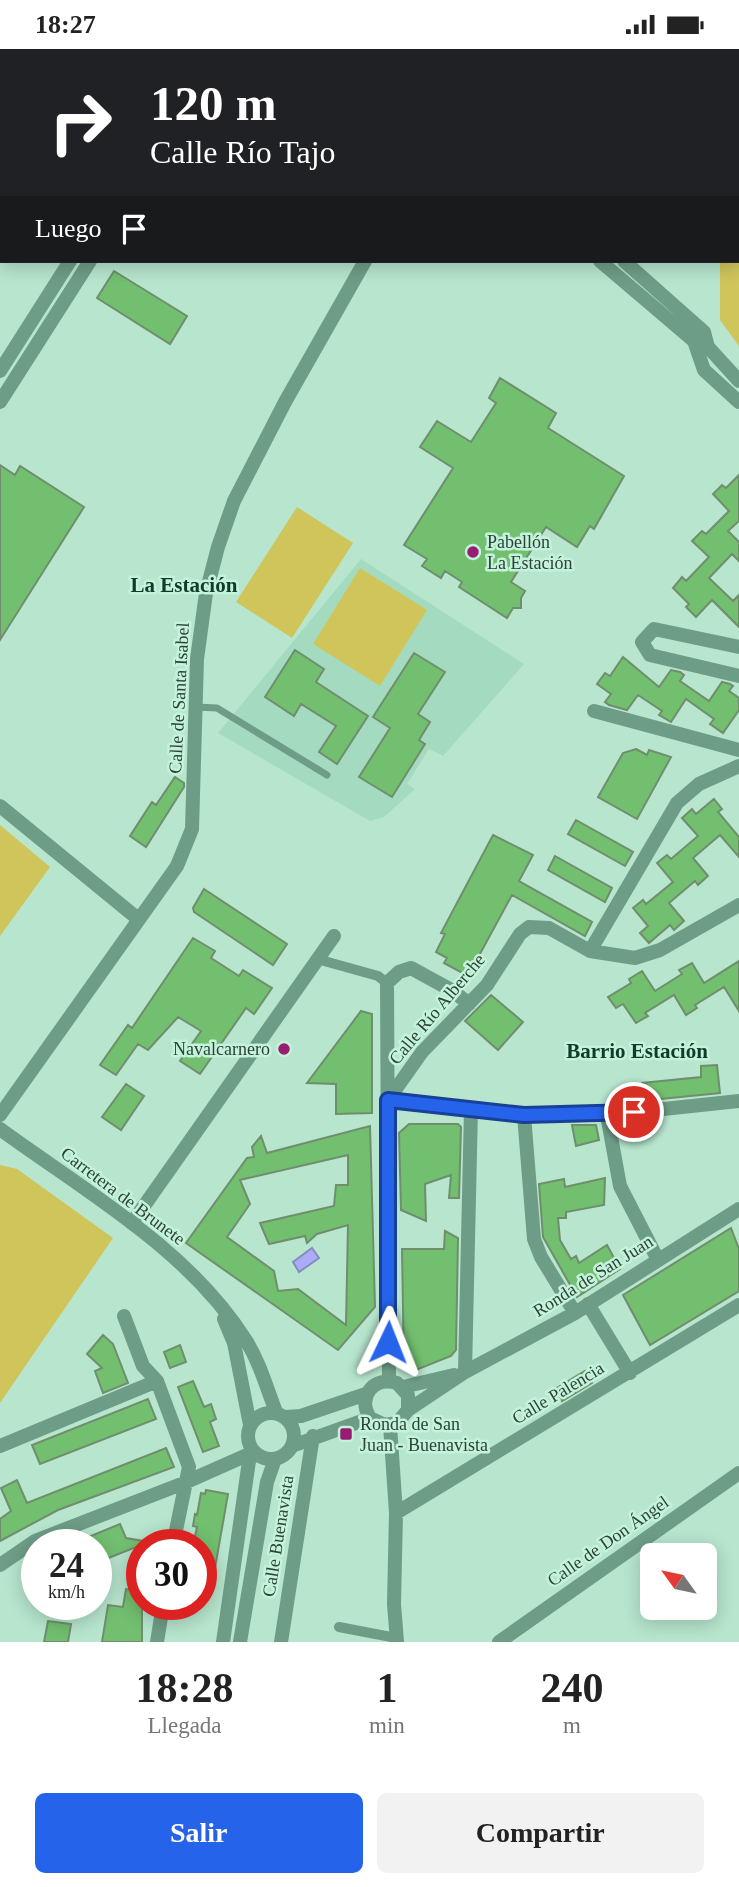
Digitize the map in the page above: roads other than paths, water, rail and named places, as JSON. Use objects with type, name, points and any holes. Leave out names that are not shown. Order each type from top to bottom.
[{"type":"street","points":[[0,371],[69,263]]},
{"type":"street","points":[[0,402],[89,263]]},
{"type":"street","name":"Calle de Santa Isabel","points":[[0,1115],[137,918],[177,866],[192,829],[197,659],[206,593],[234,501],[285,402],[364,263]]},
{"type":"street","points":[[602,263],[694,341],[704,370],[739,402]]},
{"type":"street","points":[[626,263],[704,332],[708,347],[739,381]]},
{"type":"street","points":[[739,647],[654,629],[642,642],[650,655],[739,676]]},
{"type":"street","points":[[594,711],[739,750]]},
{"type":"street","points":[[590,951],[677,803],[699,783],[739,766]]},
{"type":"street","points":[[0,806],[137,918]]},
{"type":"street","name":"Calle Río Alberche","points":[[388,1100],[422,1052],[487,985],[520,934],[529,927],[549,927],[590,951],[611,956],[648,955],[739,905]]},
{"type":"street","points":[[138,1227],[212,1105],[334,936]]},
{"type":"street","points":[[317,959],[378,976],[387,983]]},
{"type":"street","points":[[389,1380],[387,983],[399,972],[411,968],[453,991],[469,1004]]},
{"type":"street","points":[[388,1100],[524,1115],[607,1115],[739,1101]]},
{"type":"street","points":[[466,1373],[471,1109]]},
{"type":"street","points":[[524,1115],[534,1239],[541,1257],[575,1313]]},
{"type":"street","points":[[607,1115],[620,1186],[657,1258]]},
{"type":"street","name":"Carretera de Brunete","points":[[0,1129],[170,1252],[217,1302],[247,1340],[281,1415]]},
{"type":"street","name":"Ronda de San Juan","points":[[390,1425],[403,1418],[408,1410],[466,1373],[575,1313],[657,1258],[739,1209]]},
{"type":"street","name":"Carretera de Brunete","points":[[217,1302],[234,1343],[250,1425]]},
{"type":"street","points":[[588,1304],[630,1373]]},
{"type":"street","name":"Calle Palencia","points":[[396,1513],[738,1308]]},
{"type":"street","points":[[124,1316],[143,1366],[157,1381],[189,1467],[176,1529]]},
{"type":"street","name":"Ronda de San Juan","points":[[403,1387],[466,1373]]},
{"type":"street","points":[[339,1627],[396,1640],[396,1513],[390,1425],[377,1423],[370,1418],[364,1404],[366,1394],[372,1386],[389,1380],[403,1387],[408,1395],[408,1410]]},
{"type":"street","points":[[0,1445],[157,1381]]},
{"type":"street","points":[[366,1394],[301,1416],[261,1414],[250,1425],[248,1439],[254,1452],[264,1458],[275,1459],[292,1446],[313,1436],[370,1418]]},
{"type":"street","points":[[281,1415],[294,1430],[292,1446]]},
{"type":"street","name":"Calle Buenavista","points":[[281,1642],[313,1436]]},
{"type":"street","points":[[0,1565],[35,1541],[184,1483],[254,1452]]},
{"type":"street","points":[[223,1642],[249,1461],[254,1452]]},
{"type":"street","name":"Calle Buenavista","points":[[240,1642],[267,1482],[275,1459]]},
{"type":"street","name":"Calle de Don Ángel","points":[[499,1642],[739,1473]]},
{"type":"street","points":[[157,1642],[161,1620]]},
{"type":"lane","points":[[196,707],[217,708],[327,775]]},
{"type":"water","points":[[312,1248],[319,1258],[299,1272],[293,1262]]},
{"type":"place","name":"Pabellón La Estación","points":[[473,552]]},
{"type":"place","name":"Navalcarnero","points":[[284,1049]]},
{"type":"place","name":"Ronda de San Juan - Buenavista","points":[[346,1434]]},
{"type":"district","name":"La Estación","points":[[184,585]]},
{"type":"district","name":"Barrio Estación","points":[[637,1051]]}]
